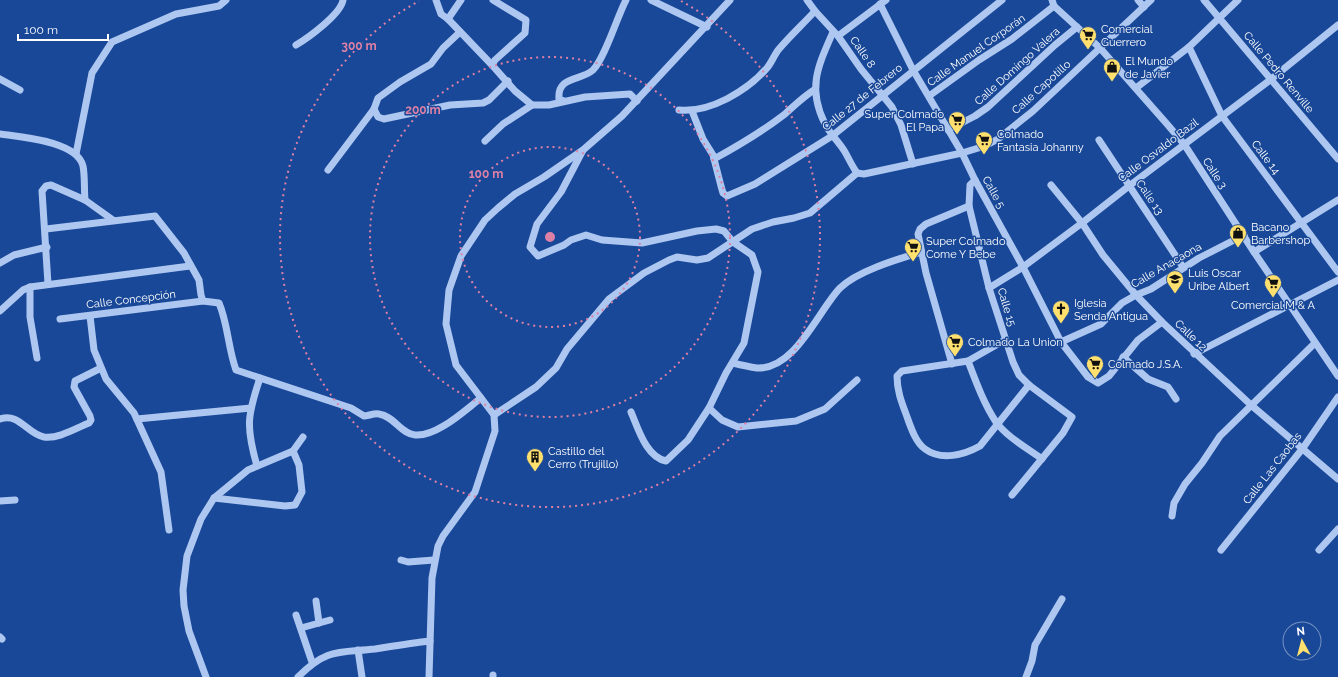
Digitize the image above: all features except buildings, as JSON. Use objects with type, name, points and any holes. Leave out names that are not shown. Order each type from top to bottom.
[{"type":"street","points":[[76,154],[92,73],[112,42],[176,14],[219,6],[226,0]]},
{"type":"street","points":[[296,45],[308,38],[331,17],[342,5],[343,0]]},
{"type":"street","points":[[436,0],[441,14],[448,19],[515,91],[532,105]]},
{"type":"street","points":[[448,19],[461,0]]},
{"type":"street","points":[[492,65],[495,60],[525,33],[527,25],[526,20],[493,0]]},
{"type":"street","points":[[564,101],[560,99],[561,88],[565,82],[593,70],[602,56],[626,0]]},
{"type":"street","points":[[651,0],[706,27]]},
{"type":"street","points":[[429,677],[434,560],[443,536],[467,504],[481,478],[495,431],[494,415],[456,365],[446,324],[449,290],[454,272],[471,239],[485,220],[515,194],[544,177],[584,150],[637,101],[730,0]]},
{"type":"street","name":"Calle 8","points":[[807,0],[836,34],[881,95],[892,107],[901,125],[913,164]]},
{"type":"street","name":"Calle 27 de Febrero","points":[[714,159],[723,193],[727,196],[755,184],[832,136],[881,95],[1002,0]]},
{"type":"street","points":[[1138,0],[1144,7]]},
{"type":"street","name":"Calle Capotillo","points":[[857,173],[864,174],[913,164],[985,146],[998,139],[1033,111],[1151,0]]},
{"type":"street","name":"Calle Pedro Renville","points":[[1204,0],[1338,159]]},
{"type":"street","points":[[1136,88],[1189,47],[1238,0]]},
{"type":"street","points":[[494,415],[536,387],[556,368],[567,349],[609,299],[644,273],[669,260],[677,258],[697,260],[708,258],[752,229],[810,213],[857,173],[851,165],[845,151],[832,136],[825,124],[814,90],[819,64],[836,34],[883,2]]},
{"type":"street","name":"Calle 5","points":[[883,2],[913,70],[962,152],[975,180],[1023,267],[1061,342],[1088,377],[1098,383],[1109,376],[1123,357]]},
{"type":"street","name":"Calle 3","points":[[1053,3],[1100,48],[1184,144],[1254,252],[1338,376]]},
{"type":"street","name":"Calle Manuel Corporán","points":[[929,96],[979,60],[1018,35],[1053,3]]},
{"type":"street","points":[[679,110],[692,112],[740,93],[755,81],[769,66],[778,50],[815,11]]},
{"type":"street","name":"Calle Osvaldo Bazil","points":[[989,288],[1023,267],[1082,223],[1270,80],[1338,25]]},
{"type":"street","name":"Calle Domingo Valera","points":[[948,130],[975,116],[988,107],[1055,45],[1077,27]]},
{"type":"street","points":[[328,170],[374,109],[378,98],[400,82],[430,64],[443,48],[460,32]]},
{"type":"street","name":"Calle 14","points":[[1189,47],[1222,116],[1338,272]]},
{"type":"street","points":[[0,79],[20,90]]},
{"type":"street","points":[[374,109],[378,117],[384,120],[450,106],[483,103],[489,100],[508,82]]},
{"type":"street","points":[[692,112],[714,159],[763,129],[786,113],[800,99],[814,90]]},
{"type":"street","points":[[485,141],[502,124],[532,105],[549,105],[585,97],[630,94],[637,101]]},
{"type":"street","points":[[0,134],[47,141],[76,154],[83,165],[85,200]]},
{"type":"street","name":"Calle 13","points":[[1099,140],[1183,267]]},
{"type":"street","points":[[584,150],[561,192],[537,224],[530,247],[538,256],[564,246],[571,240],[586,235],[602,240],[642,243],[697,231],[716,229],[724,231],[733,242],[752,255],[758,272],[744,343],[726,373],[709,408],[688,440],[666,461],[660,460],[644,443],[631,412]]},
{"type":"street","name":"Calle 15","points":[[975,180],[970,185],[970,206],[989,288],[1005,340],[1019,375],[1029,385],[1072,417],[1063,433],[1042,459]]},
{"type":"street","points":[[48,284],[46,228],[42,191],[46,186],[51,185],[85,200],[114,220]]},
{"type":"street","name":"Calle 12","points":[[1051,185],[1082,223],[1103,256],[1136,295],[1162,322],[1194,354],[1250,405],[1303,448],[1338,479]]},
{"type":"street","points":[[1254,252],[1338,200]]},
{"type":"street","points":[[952,364],[921,252],[918,234],[920,228],[942,217],[970,206]]},
{"type":"street","points":[[46,228],[155,216],[184,253],[199,280],[201,295],[204,301],[219,303],[222,311],[229,352],[236,370],[351,408],[364,416],[379,414],[393,419],[403,430],[415,436],[432,433],[481,398]]},
{"type":"street","name":"Calle Anacaona","points":[[1061,342],[1101,324],[1122,303],[1151,289],[1183,267],[1244,235]]},
{"type":"street","points":[[0,263],[14,255],[47,247]]},
{"type":"street","points":[[733,363],[758,368],[774,365],[798,344],[840,288],[855,277],[897,259],[921,252]]},
{"type":"street","points":[[0,311],[23,290],[30,287],[190,266]]},
{"type":"street","points":[[1194,354],[1338,280]]},
{"type":"street","points":[[30,287],[30,317],[37,358]]},
{"type":"street","name":"Calle Concepción","points":[[60,320],[204,301]]},
{"type":"street","points":[[90,316],[94,350],[106,380],[134,413],[161,472],[169,530]]},
{"type":"street","points":[[1162,322],[1138,340],[1123,357],[1148,379],[1168,387],[1176,399]]},
{"type":"street","points":[[1005,340],[968,361],[902,371],[897,376],[897,389],[913,432],[924,449],[936,454],[947,456],[969,452],[980,446],[1029,385]]},
{"type":"street","points":[[1172,516],[1174,503],[1185,484],[1202,463],[1220,436],[1315,343]]},
{"type":"street","points":[[968,361],[978,388],[997,423],[1013,438],[1042,459],[1012,495]]},
{"type":"street","points":[[0,419],[7,416],[15,419],[42,437],[51,437],[89,423],[91,420],[90,416],[74,387],[75,381],[101,368]]},
{"type":"street","points":[[257,466],[250,439],[250,408],[260,378]]},
{"type":"street","points":[[709,408],[722,420],[738,427],[796,421],[825,410],[857,380]]},
{"type":"street","name":"Calle Las Caobas","points":[[1221,550],[1303,448],[1338,397]]},
{"type":"street","points":[[137,419],[250,408]]},
{"type":"street","points":[[206,677],[189,631],[184,606],[183,590],[187,556],[201,519],[214,498],[248,470],[293,450],[302,437]]},
{"type":"street","points":[[214,498],[285,506],[295,505],[302,492],[299,465],[293,450]]},
{"type":"street","points":[[0,501],[15,500]]},
{"type":"street","points":[[1319,550],[1338,529]]},
{"type":"street","points":[[401,560],[408,562],[434,560]]},
{"type":"street","points":[[1026,677],[1032,661],[1035,645],[1062,599]]},
{"type":"street","points":[[316,601],[319,623]]},
{"type":"street","points":[[296,615],[312,662]]},
{"type":"street","points":[[301,628],[330,620]]},
{"type":"street","points":[[298,677],[312,662],[345,650],[358,650],[430,641]]},
{"type":"street","points":[[358,650],[362,677]]},
{"type":"place","name":"Comercial Guerrero","points":[[1088,50]]},
{"type":"place","name":"El Mundo de Javier","points":[[1112,82]]},
{"type":"place","name":"Super Colmado El Papa","points":[[957,135]]},
{"type":"place","name":"Colmado Fantasia Johanny","points":[[984,155]]},
{"type":"place","name":"Bacano Barbershop","points":[[1238,248]]},
{"type":"place","name":"Super Colmado Come Y Bebe","points":[[913,262]]},
{"type":"place","name":"Luis Oscar Uribe Albert","points":[[1175,294]]},
{"type":"place","name":"Comercial M & A","points":[[1273,298]]},
{"type":"place","name":"Iglesia Senda Antigua","points":[[1061,324]]},
{"type":"place","name":"Colmado La Union","points":[[955,357]]},
{"type":"place","name":"Colmado J.S.A.","points":[[1095,379]]},
{"type":"place","name":"Castillo del Cerro (Trujillo)","points":[[535,472]]}]
